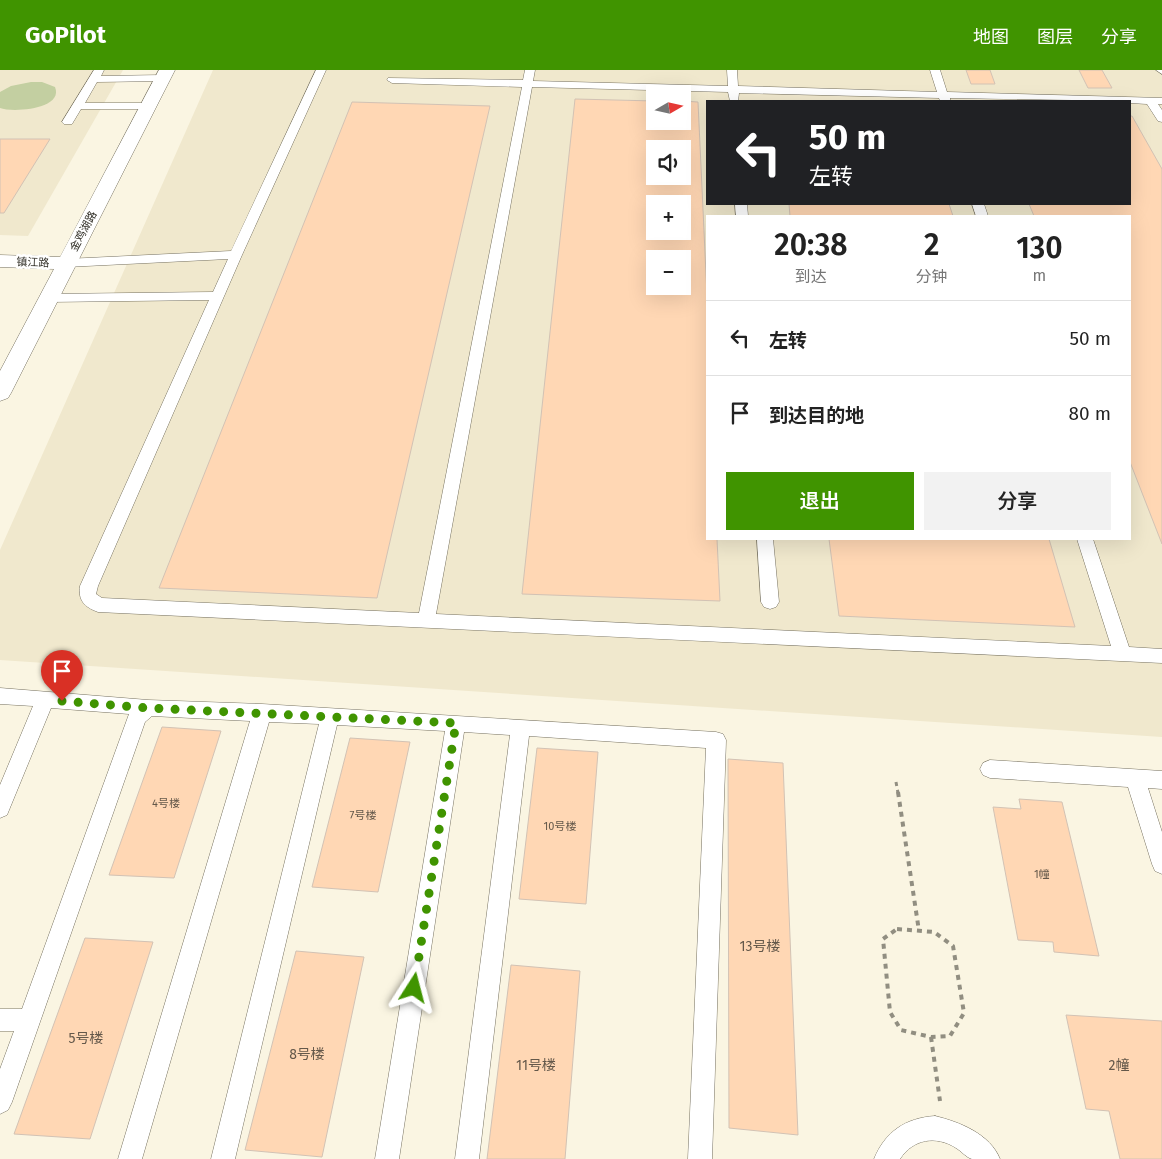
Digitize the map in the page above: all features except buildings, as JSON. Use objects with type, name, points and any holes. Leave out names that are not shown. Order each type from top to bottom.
[{"type":"street","name":"金鸡湖路","points":[[0,393],[165,74]]},
{"type":"street","name":"镇江路","points":[[0,261],[66,263]]},
{"type":"lane","points":[[321,70],[89,586],[87,597],[98,605],[1162,656]]},
{"type":"lane","points":[[732,70],[734,100]]},
{"type":"lane","points":[[935,70],[944,98]]},
{"type":"lane","points":[[68,122],[96,74],[165,74]]},
{"type":"lane","points":[[426,622],[529,77]]},
{"type":"lane","points":[[392,80],[529,77],[733,89],[944,98],[1086,100]]},
{"type":"lane","points":[[1131,101],[1157,101],[1162,119]]},
{"type":"lane","points":[[78,106],[149,106]]},
{"type":"lane","points":[[66,263],[236,256]]},
{"type":"lane","points":[[48,298],[218,296]]},
{"type":"lane","points":[[765,540],[770,602]]},
{"type":"lane","points":[[1085,540],[1122,654]]},
{"type":"lane","points":[[0,696],[148,708],[262,712],[716,740],[700,1159]]},
{"type":"lane","points":[[0,808],[45,700]]},
{"type":"lane","points":[[0,1102],[137,716],[148,708]]},
{"type":"lane","points":[[130,1159],[262,712]]},
{"type":"lane","points":[[223,1159],[330,716]]},
{"type":"lane","points":[[387,1159],[456,723]]},
{"type":"lane","points":[[467,1159],[521,727]]},
{"type":"lane","points":[[990,769],[1162,780]]},
{"type":"lane","points":[[1135,778],[1162,864]]},
{"type":"lane","points":[[0,1020],[29,1020]]},
{"type":"lane","points":[[886,1159],[890,1150],[903,1136],[916,1129],[944,1129],[959,1134],[978,1148],[988,1159]]},
{"type":"path","points":[[896,782],[919,931]]},
{"type":"path","points":[[897,930],[934,932],[954,946],[964,1013],[950,1036],[931,1037],[901,1030],[890,1012],[883,939],[897,930]]},
{"type":"path","points":[[931,1037],[944,1129]]},
{"type":"shaded area","points":[[0,70],[123,70],[28,236],[0,235]]},
{"type":"shaded area","points":[[213,70],[1162,70],[1162,737],[0,660],[0,550]]},
{"type":"green space","points":[[42,82],[55,87],[56,94],[45,105],[36,108],[15,110],[0,108],[0,92],[11,86]]},
{"type":"route","points":[[62,701],[148,708],[160,707],[456,723],[414,988]]}]
